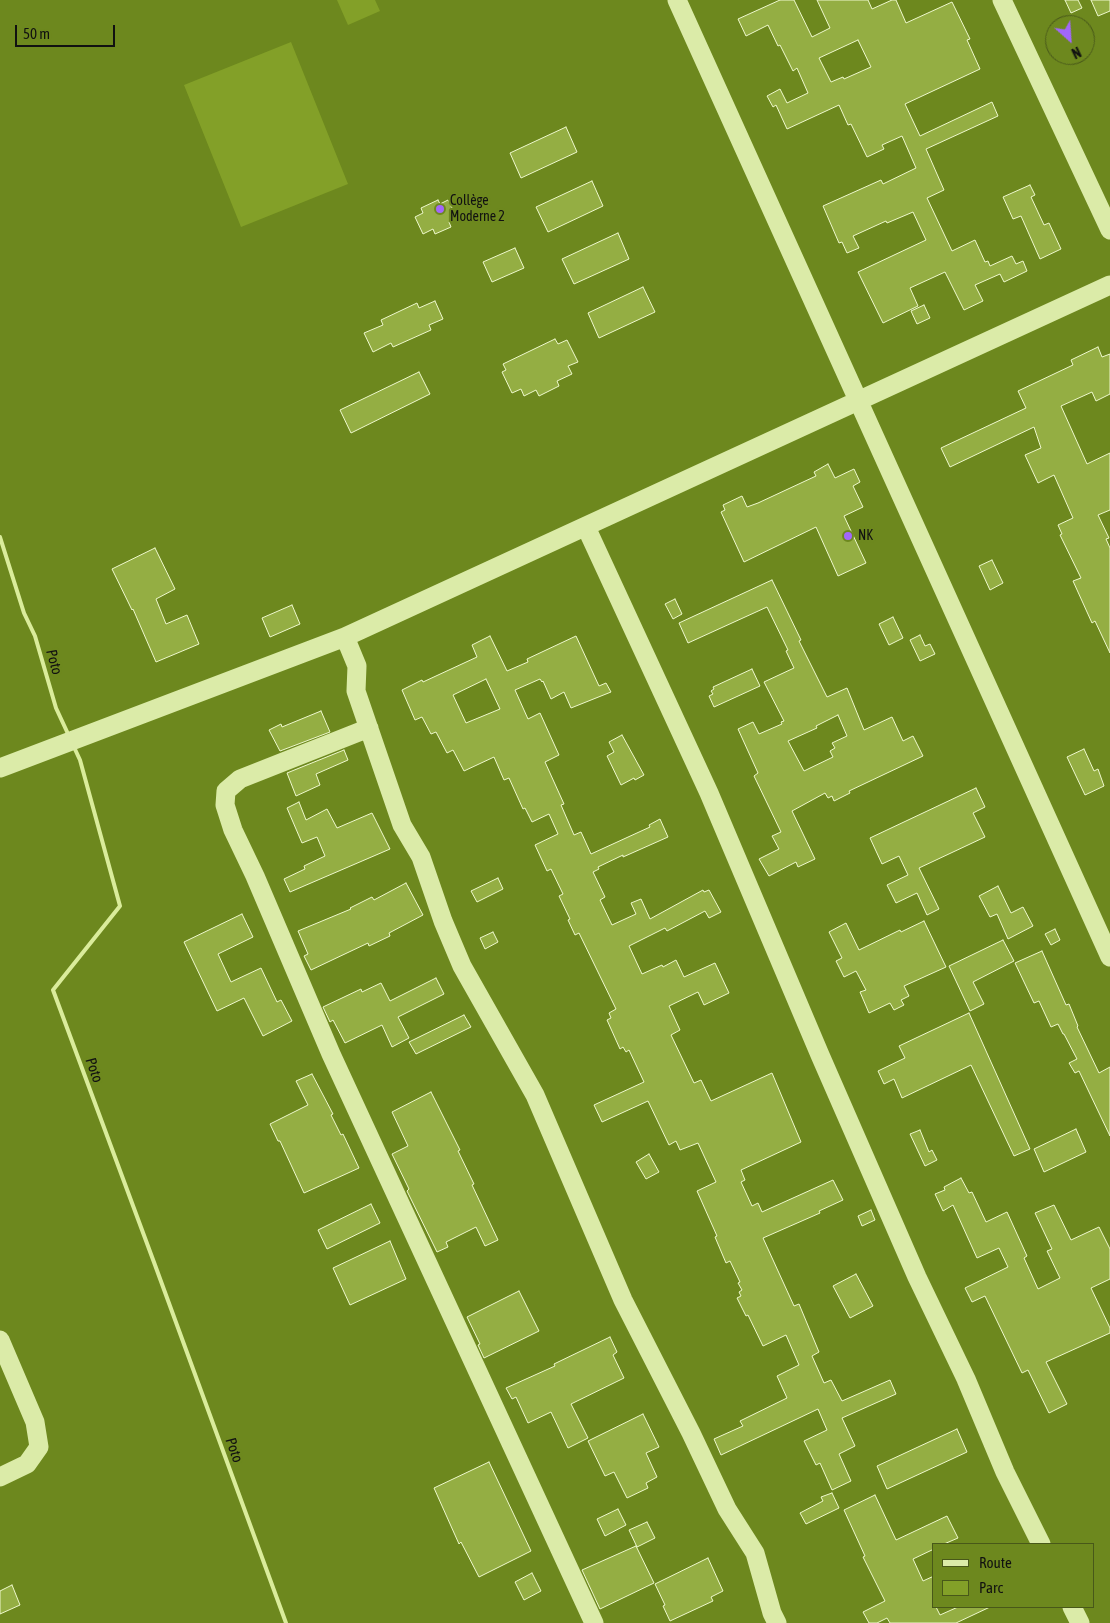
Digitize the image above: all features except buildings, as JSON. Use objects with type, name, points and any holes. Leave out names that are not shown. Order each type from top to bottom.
[{"type":"street","points":[[678,0],[1110,957]]},
{"type":"street","points":[[1002,0],[1110,230]]},
{"type":"street","points":[[0,768],[345,636],[1110,285]]},
{"type":"street","points":[[586,527],[709,793],[820,1056],[917,1277],[1041,1543]]},
{"type":"street","points":[[345,636],[357,666],[356,691],[402,825],[421,857],[443,920],[462,966],[535,1094],[623,1300],[691,1433],[727,1509],[755,1553],[772,1613],[777,1623]]},
{"type":"street","points":[[369,728],[240,779],[226,791],[225,804],[233,830],[255,876],[331,1054],[594,1623]]},
{"type":"street","points":[[0,1340],[35,1422],[39,1447],[26,1464],[0,1477]]},
{"type":"street","points":[[1072,1608],[1080,1623]]},
{"type":"green space","points":[[337,0],[375,0],[380,11],[348,25]]},
{"type":"green space","points":[[291,42],[348,184],[241,227],[184,85]]},
{"type":"waterway","name":"Poto","points":[[0,537],[24,613],[35,636],[56,708],[69,736]]},
{"type":"waterway","name":"Poto","points":[[73,745],[80,760],[120,906],[53,990],[286,1623]]},
{"type":"place","name":"Collège Moderne 2","points":[[440,209]]},
{"type":"place","name":"NK","points":[[848,536]]}]
